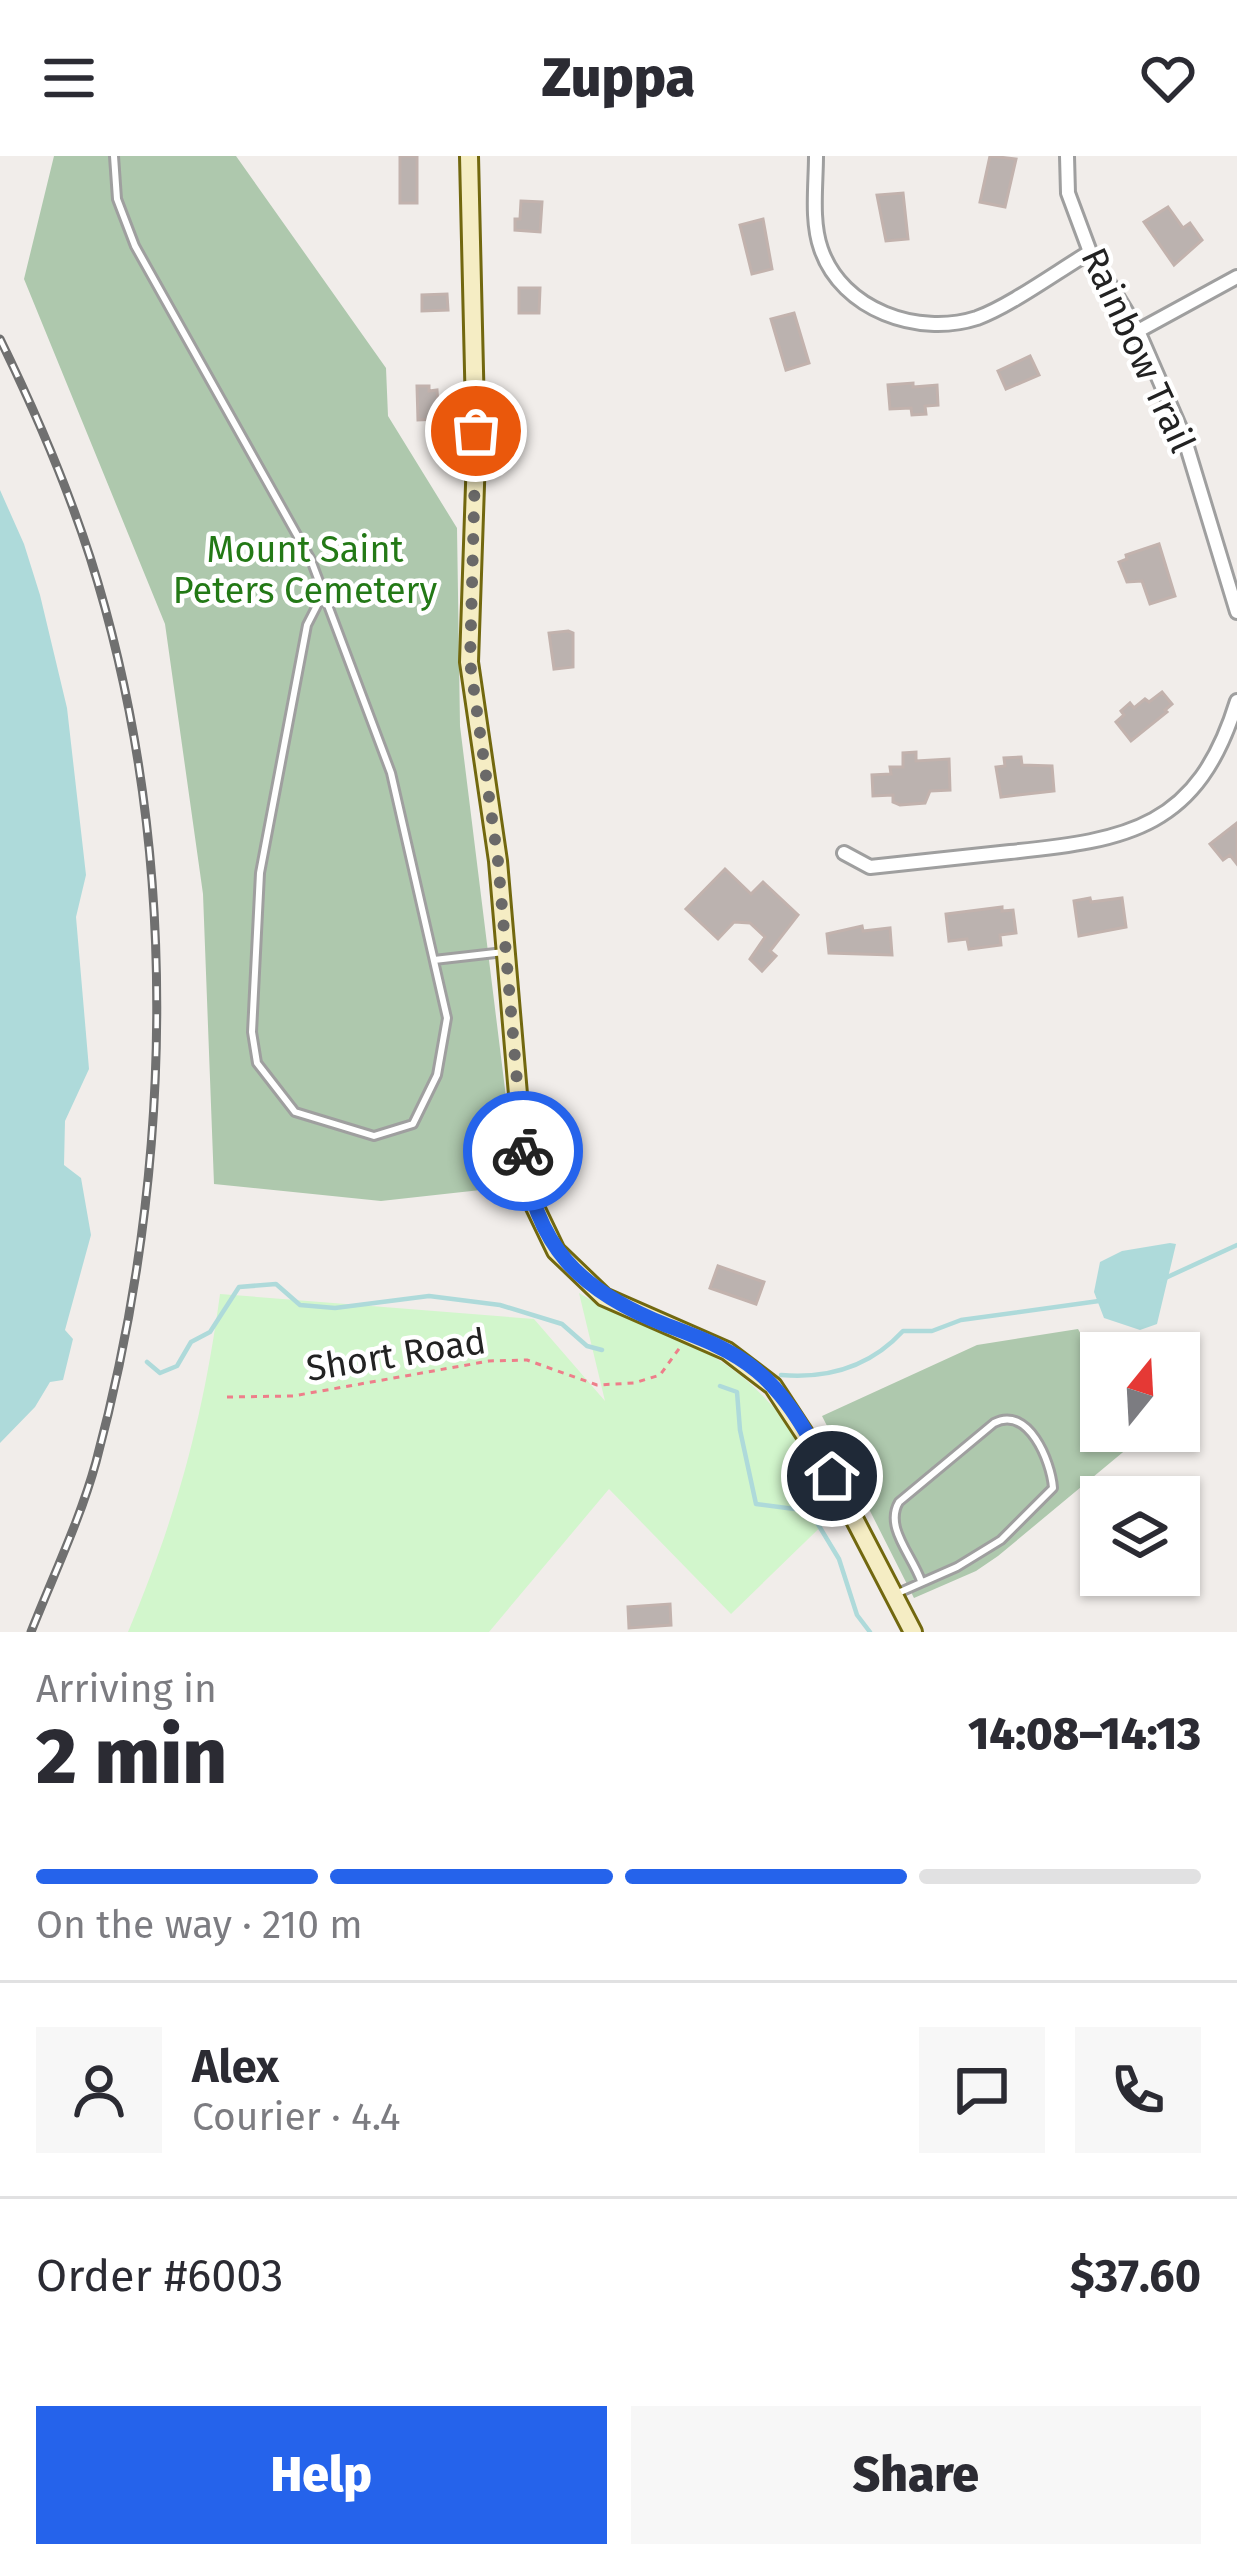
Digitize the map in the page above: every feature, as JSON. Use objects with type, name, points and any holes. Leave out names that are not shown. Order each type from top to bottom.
[{"type":"main road","points":[[469,156],[476,456],[470,662],[507,951],[526,1173],[539,1221],[556,1251],[604,1297],[742,1360],[787,1403],[913,1632]]},
{"type":"street","points":[[816,156],[820,248],[833,273],[854,295],[888,316],[925,323],[978,317],[1090,252]]},
{"type":"street","name":"Rainbow Trail","points":[[1067,156],[1068,193],[1090,252],[1138,332],[1184,437],[1237,612]]},
{"type":"street","points":[[1138,332],[1237,277]]},
{"type":"street","points":[[844,853],[870,867],[1111,840],[1148,823],[1190,793],[1213,763],[1237,701]]},
{"type":"lane","points":[[114,156],[117,199],[135,246],[325,590],[392,773],[447,1018],[437,1075],[413,1124],[374,1136],[295,1112],[257,1063],[252,1032],[260,873],[307,625],[325,590]]},
{"type":"lane","points":[[434,960],[507,951]]},
{"type":"lane","points":[[895,1595],[957,1567],[1001,1540],[1053,1488],[1052,1471],[1029,1430],[1017,1419],[994,1423],[898,1502],[893,1525],[921,1581]]},
{"type":"path","name":"Short Road","points":[[227,1397],[293,1396],[489,1361],[527,1360],[597,1385],[648,1382],[674,1361],[688,1333]]},
{"type":"green space","name":"Mount Saint Peters Cemetery","points":[[54,156],[236,156],[386,368],[388,416],[457,528],[460,726],[517,1186],[381,1201],[214,1184],[203,894],[165,624],[24,279]]},
{"type":"green space","points":[[579,1293],[699,1349],[744,1379],[782,1417],[839,1509],[731,1614],[609,1489],[489,1632],[128,1632],[186,1466],[220,1294],[534,1319],[605,1401]]},
{"type":"green space","points":[[1078,1329],[1080,1452],[1123,1452],[1094,1476],[1080,1476],[1080,1488],[998,1556],[914,1598],[822,1416],[977,1345]]},
{"type":"water","points":[[0,490],[40,595],[67,708],[86,875],[76,917],[89,1069],[65,1121],[64,1165],[81,1178],[91,1235],[65,1330],[73,1339],[63,1380],[50,1382],[35,1407],[0,1443]]},
{"type":"water","points":[[1176,1244],[1157,1324],[1140,1330],[1104,1318],[1094,1292],[1100,1262],[1122,1251]]},
{"type":"building","points":[[400,156],[417,156],[417,203],[400,203]]},
{"type":"building","points":[[990,156],[1016,159],[1005,207],[980,202]]},
{"type":"building","points":[[903,193],[908,239],[886,241],[877,195]]},
{"type":"building","points":[[521,201],[542,202],[540,232],[515,230]]},
{"type":"building","points":[[1168,207],[1183,228],[1190,223],[1202,240],[1174,265],[1144,222]]},
{"type":"building","points":[[763,219],[772,269],[752,274],[740,225]]},
{"type":"building","points":[[519,288],[540,288],[539,313],[519,313]]},
{"type":"building","points":[[447,294],[448,310],[422,311],[422,295]]},
{"type":"building","points":[[794,313],[809,363],[786,370],[771,319]]},
{"type":"building","points":[[1030,356],[1039,375],[1006,389],[998,371]]},
{"type":"building","points":[[913,383],[913,387],[937,385],[938,405],[925,406],[926,414],[912,415],[911,408],[890,409],[888,385]]},
{"type":"building","points":[[417,386],[437,390],[439,419],[418,420]]},
{"type":"building","points":[[1159,544],[1175,596],[1150,604],[1142,581],[1127,582],[1119,562]]},
{"type":"building","points":[[549,633],[573,633],[573,667],[554,669]]},
{"type":"building","points":[[1162,692],[1172,704],[1167,712],[1131,741],[1116,722],[1124,715],[1121,711],[1130,703],[1134,708],[1145,699],[1149,702]]},
{"type":"building","points":[[916,752],[916,761],[949,759],[950,790],[930,791],[925,803],[900,805],[893,802],[893,795],[873,796],[872,775],[891,774],[890,767],[903,767],[903,753]]},
{"type":"building","points":[[1021,757],[1022,765],[1052,766],[1054,791],[1001,797],[996,767],[1005,766],[1004,758]]},
{"type":"building","points":[[1237,823],[1237,864],[1230,855],[1223,860],[1210,844]]},
{"type":"building","points":[[725,869],[751,894],[763,882],[798,915],[770,951],[776,956],[762,971],[750,959],[765,937],[750,923],[734,922],[718,939],[686,909]]},
{"type":"building","points":[[1090,898],[1091,902],[1122,898],[1126,927],[1079,936],[1074,901]]},
{"type":"building","points":[[1002,907],[1002,911],[1013,910],[1016,933],[1000,935],[1001,945],[969,949],[967,939],[949,941],[946,914]]},
{"type":"building","points":[[862,926],[863,931],[890,928],[892,955],[829,953],[827,934]]},
{"type":"building","points":[[718,1266],[764,1282],[756,1304],[710,1288]]},
{"type":"building","points":[[670,1604],[671,1625],[629,1628],[628,1607]]},
{"type":"waterway","points":[[1161,1280],[1237,1245]]},
{"type":"waterway","points":[[147,1362],[160,1373],[177,1366],[191,1342],[210,1332],[239,1287],[276,1284],[300,1305],[335,1308],[429,1296],[500,1305],[562,1324],[587,1346],[602,1350]]},
{"type":"waterway","points":[[781,1375],[816,1375],[848,1368],[877,1354],[903,1331],[932,1331],[961,1320],[1099,1301]]},
{"type":"waterway","points":[[720,1386],[737,1392],[756,1504],[810,1511],[839,1559],[857,1615],[870,1632]]},
{"type":"railway","points":[[0,339],[71,502],[120,667],[141,780],[153,894],[157,1009],[153,1124],[141,1239],[122,1351],[90,1484],[31,1632]]},
{"type":"way so far","points":[[476,431],[470,662],[498,861],[523,1151]]},
{"type":"route","points":[[523,1151],[539,1221],[571,1267],[604,1297],[728,1351],[757,1370],[787,1403],[832,1476]]}]
